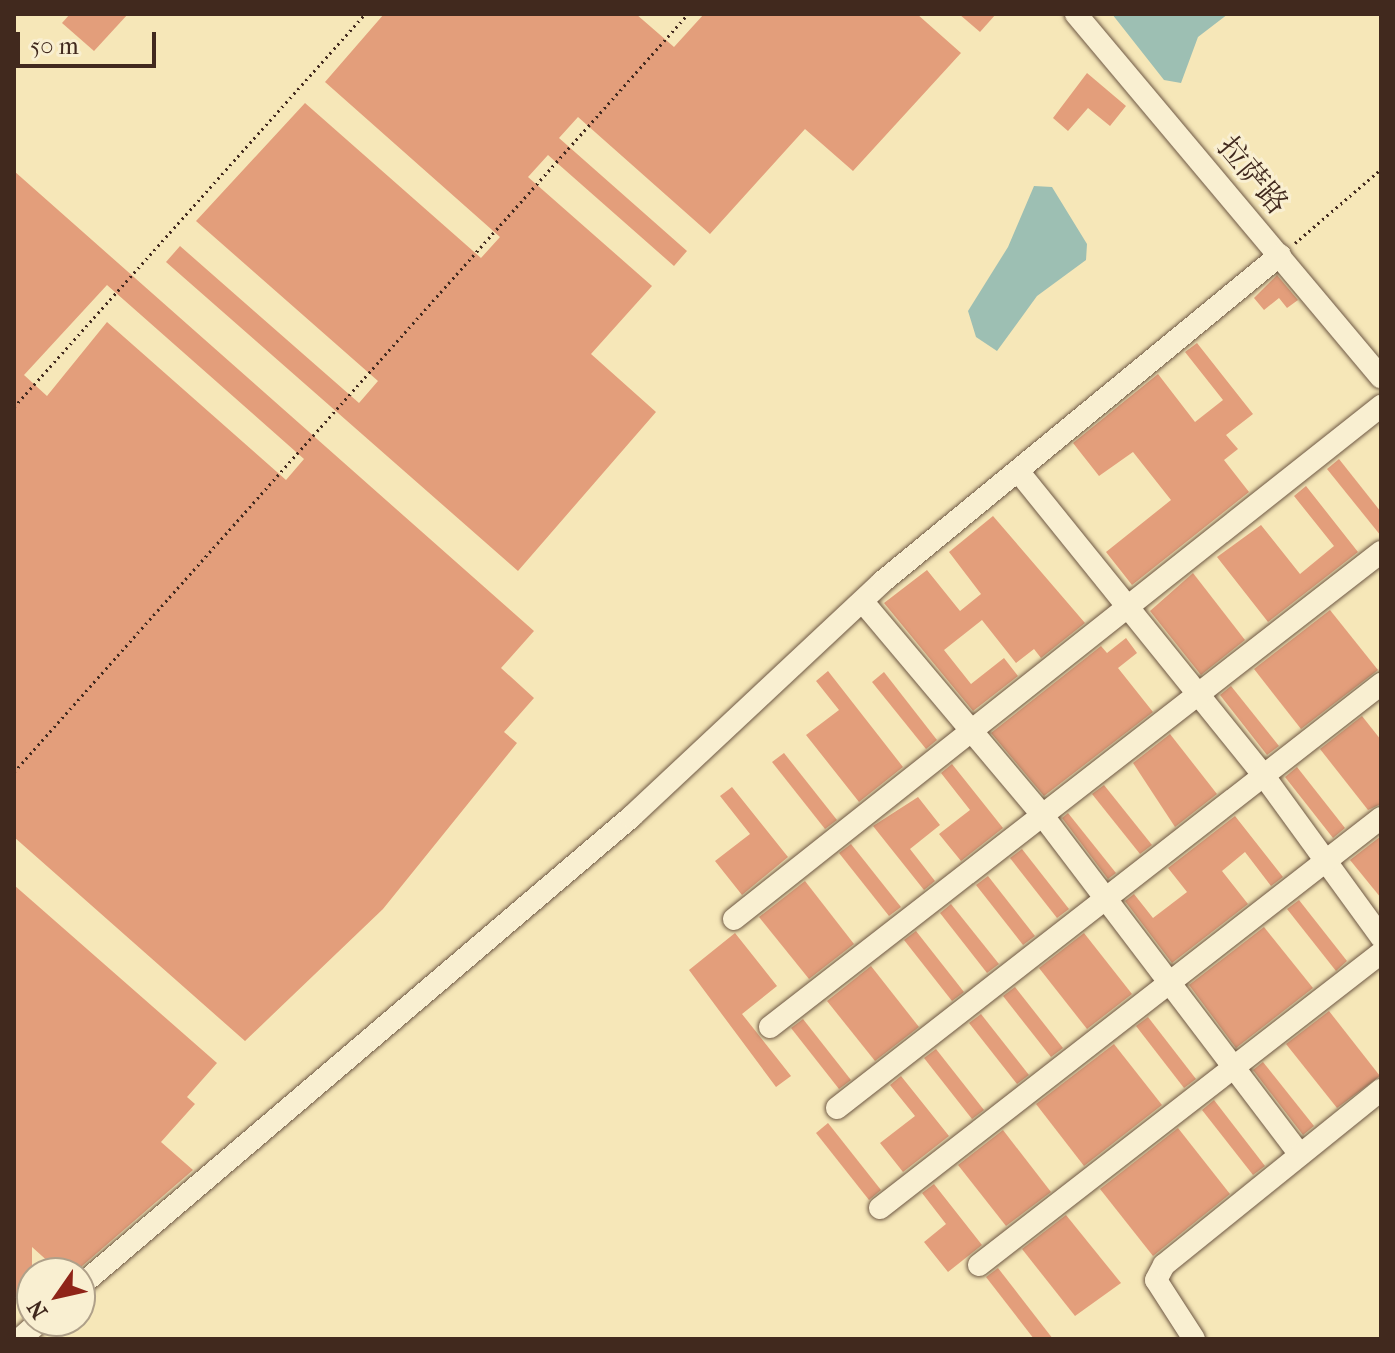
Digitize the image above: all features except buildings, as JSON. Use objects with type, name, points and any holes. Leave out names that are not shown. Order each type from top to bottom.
[{"type":"street","name":"拉萨路","points":[[1076,14],[1381,377]]},
{"type":"street","points":[[96,1272],[631,817],[863,602],[1280,255]]},
{"type":"street","points":[[734,919],[1381,406]]},
{"type":"street","points":[[1018,471],[1264,776],[1381,937]]},
{"type":"street","points":[[770,1027],[1381,552]]},
{"type":"street","points":[[863,602],[1043,816],[1300,1155]]},
{"type":"street","points":[[837,1108],[1381,684]]},
{"type":"street","points":[[880,1208],[1381,818]]},
{"type":"street","points":[[979,1265],[1381,953]]},
{"type":"street","points":[[1194,1339],[1156,1280],[1164,1265],[1381,1090]]},
{"type":"path","points":[[14,407],[365,14]]},
{"type":"path","points":[[14,772],[688,14]]},
{"type":"path","points":[[1280,255],[1381,169]]},
{"type":"water","points":[[1112,14],[1228,14],[1198,37],[1181,83],[1164,80]]},
{"type":"water","points":[[1034,186],[1052,187],[1087,244],[1086,260],[1037,296],[997,351],[976,337],[968,311],[1008,247]]}]
